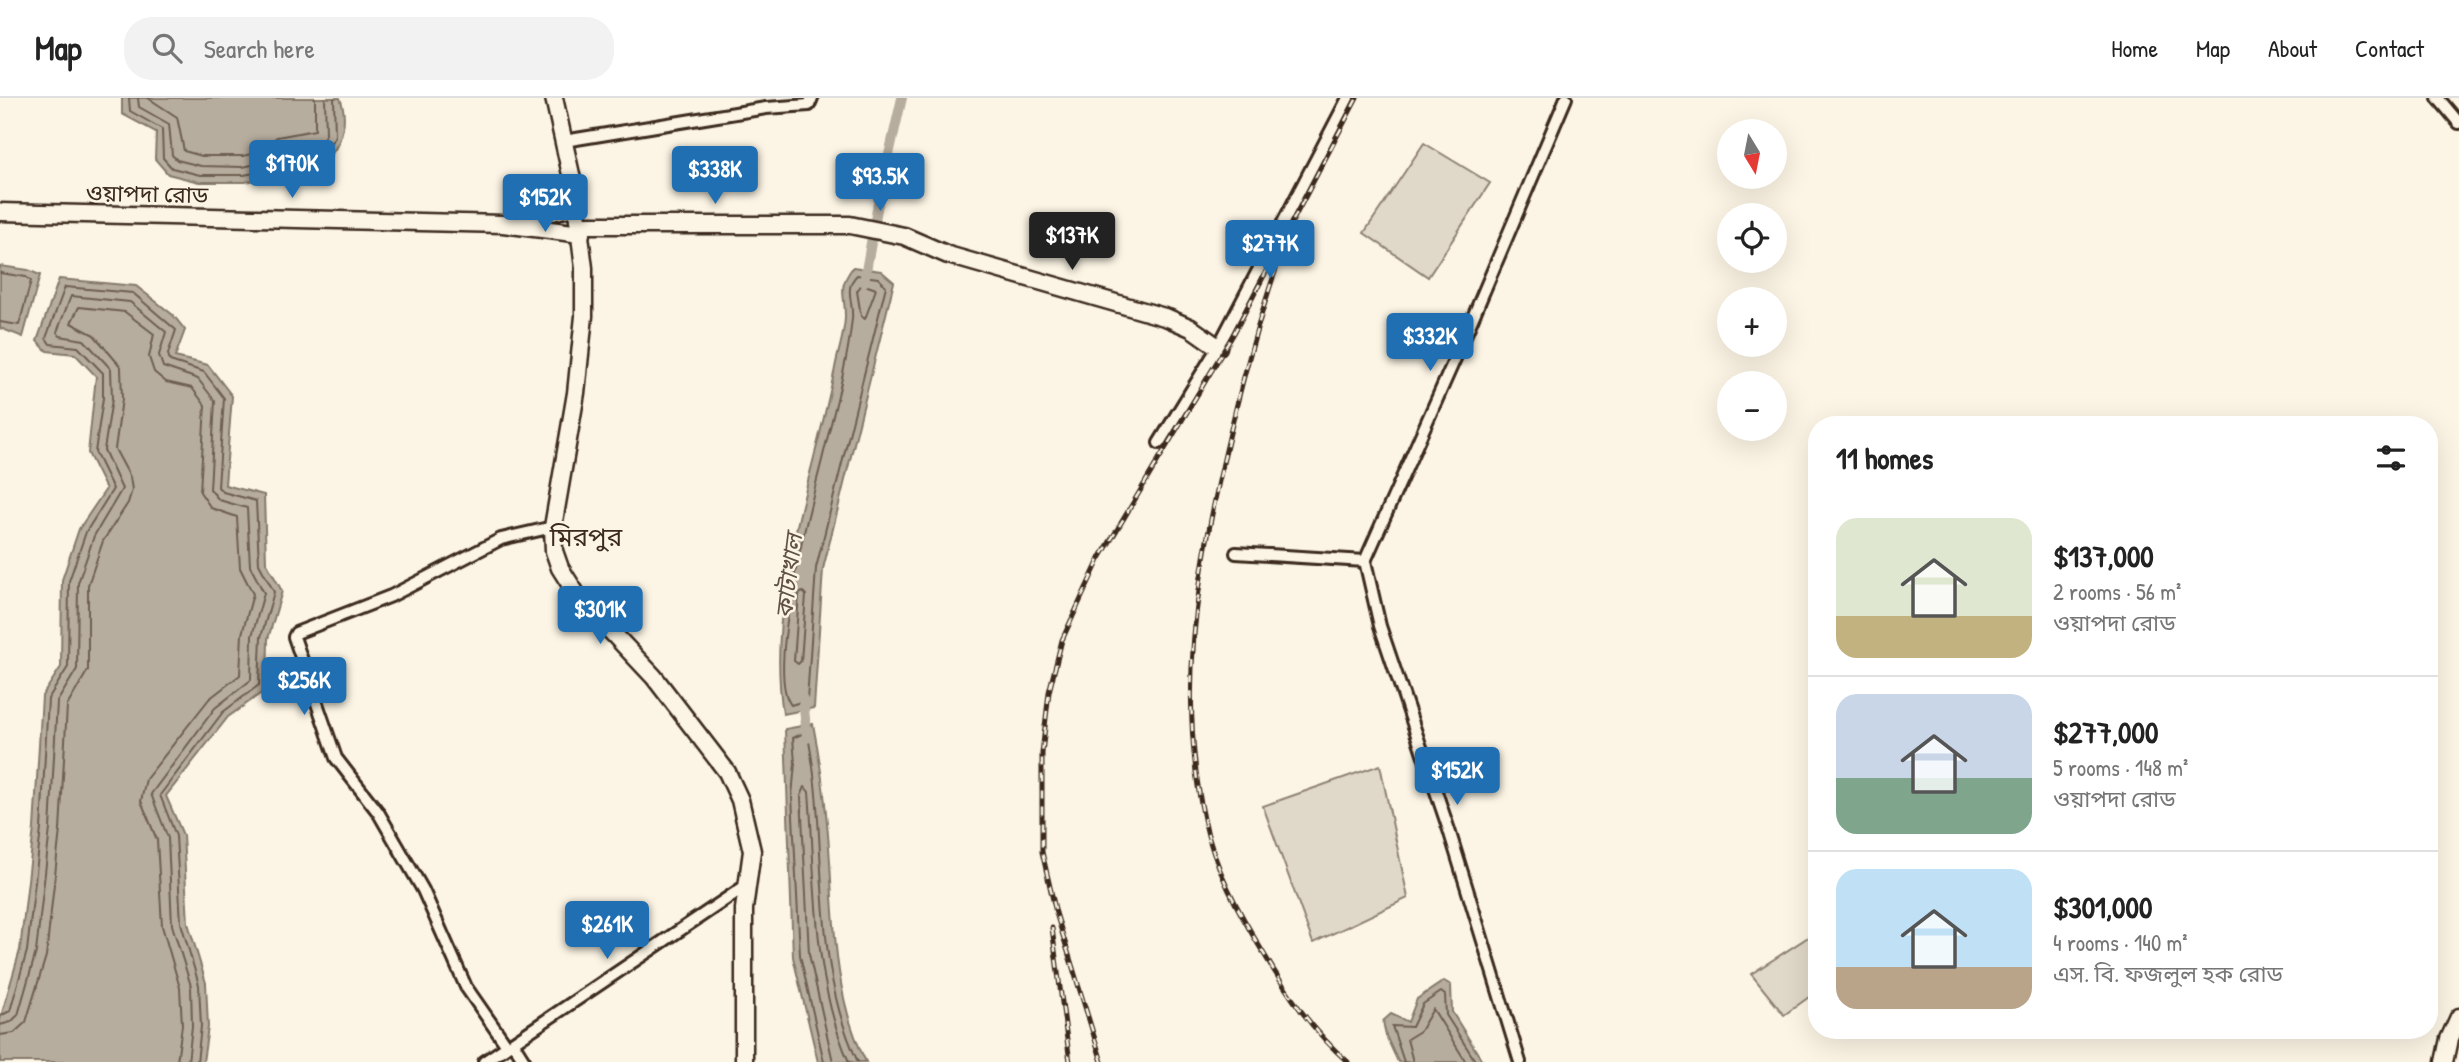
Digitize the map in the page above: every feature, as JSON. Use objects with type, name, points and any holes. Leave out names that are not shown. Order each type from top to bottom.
[{"type":"street","points":[[554,98],[577,206],[584,316],[576,393],[553,527],[554,551],[560,568],[578,595],[654,677],[727,772],[740,800],[752,850],[747,885],[744,1062]]},
{"type":"street","points":[[564,141],[766,108],[809,105],[812,98]]},
{"type":"street","points":[[1159,443],[1218,348],[1348,98]]},
{"type":"street","points":[[1520,1062],[1448,830],[1380,626],[1365,561],[1465,337],[1566,98]]},
{"type":"street","points":[[2438,98],[2459,124]]},
{"type":"street","name":"ওয়াপদা রোড","points":[[503,224],[577,206]]},
{"type":"street","name":"ওয়াপদা রোড","points":[[0,212],[503,224],[580,230],[850,225],[904,236],[948,255],[1181,323],[1218,348]]},
{"type":"street","points":[[525,1062],[466,987],[423,890],[378,812],[335,758],[294,637],[391,596],[501,539],[553,527]]},
{"type":"street","points":[[1236,553],[1365,561]]},
{"type":"street","points":[[484,1062],[747,885]]},
{"type":"street","points":[[2444,1062],[2449,1039],[2459,1017]]},
{"type":"shaded area","points":[[1424,143],[1490,183],[1428,277],[1364,233]]},
{"type":"shaded area","points":[[1380,765],[1408,898],[1313,943],[1263,806]]},
{"type":"shaded area","points":[[1808,937],[1808,998],[1784,1015],[1751,974]]},
{"type":"water","points":[[122,98],[340,98],[344,113],[343,128],[331,155],[286,161],[269,178],[245,182],[199,182],[168,174],[155,159],[156,132],[122,114]]},
{"type":"water","points":[[0,266],[28,270],[40,275],[23,337],[0,328]]},
{"type":"water","points":[[853,267],[881,271],[894,282],[823,569],[814,708],[783,714],[779,669],[786,581],[843,334],[843,286]]},
{"type":"water","points":[[59,279],[136,286],[173,315],[185,330],[175,357],[208,365],[232,396],[225,485],[264,495],[266,562],[282,591],[268,639],[267,689],[228,717],[166,796],[183,835],[188,923],[206,983],[208,1027],[203,1062],[0,1062],[0,1020],[20,950],[34,828],[42,696],[61,667],[62,580],[79,529],[106,489],[88,453],[96,376],[75,354],[47,351],[37,341]]},
{"type":"water","points":[[813,724],[825,800],[834,929],[841,984],[855,1037],[866,1062],[818,1062],[793,957],[785,729]]},
{"type":"water","points":[[1444,981],[1451,985],[1452,1012],[1483,1062],[1398,1062],[1386,1036],[1383,1021],[1391,1014],[1408,1022],[1417,999]]},
{"type":"waterway","name":"কাটাখাল","points":[[864,282],[879,198],[902,98]]},
{"type":"waterway","name":"কাটাখাল","points":[[803,699],[807,738]]},
{"type":"railway","points":[[1102,1062],[1056,913],[1042,852],[1042,753],[1049,692],[1062,640],[1099,560],[1234,333],[1357,98]]},
{"type":"railway","points":[[1276,269],[1241,389],[1205,551],[1198,596],[1191,684],[1196,774],[1208,837],[1237,906],[1291,997],[1323,1038],[1348,1062]]},
{"type":"railway","points":[[1052,928],[1070,1062]]},
{"type":"district","name":"মিরপুর","points":[[586,537]]}]
